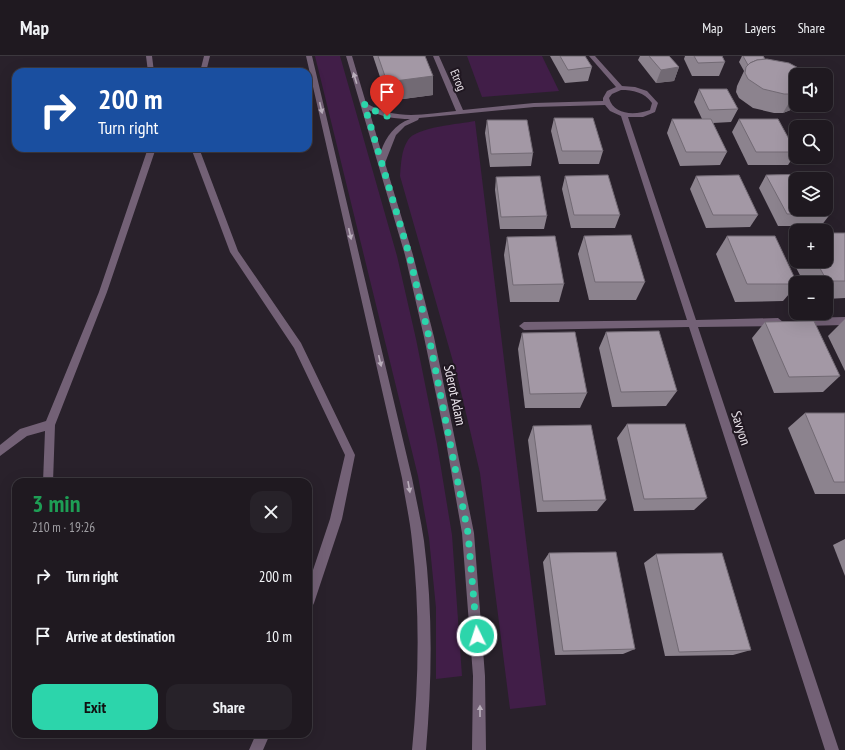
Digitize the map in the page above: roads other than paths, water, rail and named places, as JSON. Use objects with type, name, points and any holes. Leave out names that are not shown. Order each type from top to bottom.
[{"type":"street","points":[[149,56],[150,68]]},
{"type":"street","points":[[204,68],[207,56]]},
{"type":"street","points":[[309,56],[312,68]]},
{"type":"street","name":"Sderot Adam","points":[[349,56],[409,254],[429,337],[468,533],[480,676],[479,750]]},
{"type":"street","name":"Etrog","points":[[436,56],[460,112]]},
{"type":"street","points":[[592,56],[620,88]]},
{"type":"street","points":[[312,69],[407,478],[418,540],[424,609],[424,696],[419,750]]},
{"type":"street","points":[[382,165],[384,150],[396,129],[409,120],[460,112],[534,105],[606,102],[616,112],[624,115],[636,116],[648,114],[653,111],[656,103],[647,93],[640,90],[620,88],[608,93],[606,102]]},
{"type":"street","points":[[364,104],[387,116],[428,116]]},
{"type":"street","name":"Savyon","points":[[624,115],[832,750]]},
{"type":"street","points":[[48,478],[50,425],[103,292],[151,152]]},
{"type":"street","points":[[196,152],[234,252],[298,346],[350,455],[336,519],[312,584]]},
{"type":"street","points":[[524,326],[845,321]]},
{"type":"street","points":[[0,451],[24,432],[50,425]]},
{"type":"street","points":[[256,750],[261,738]]}]
